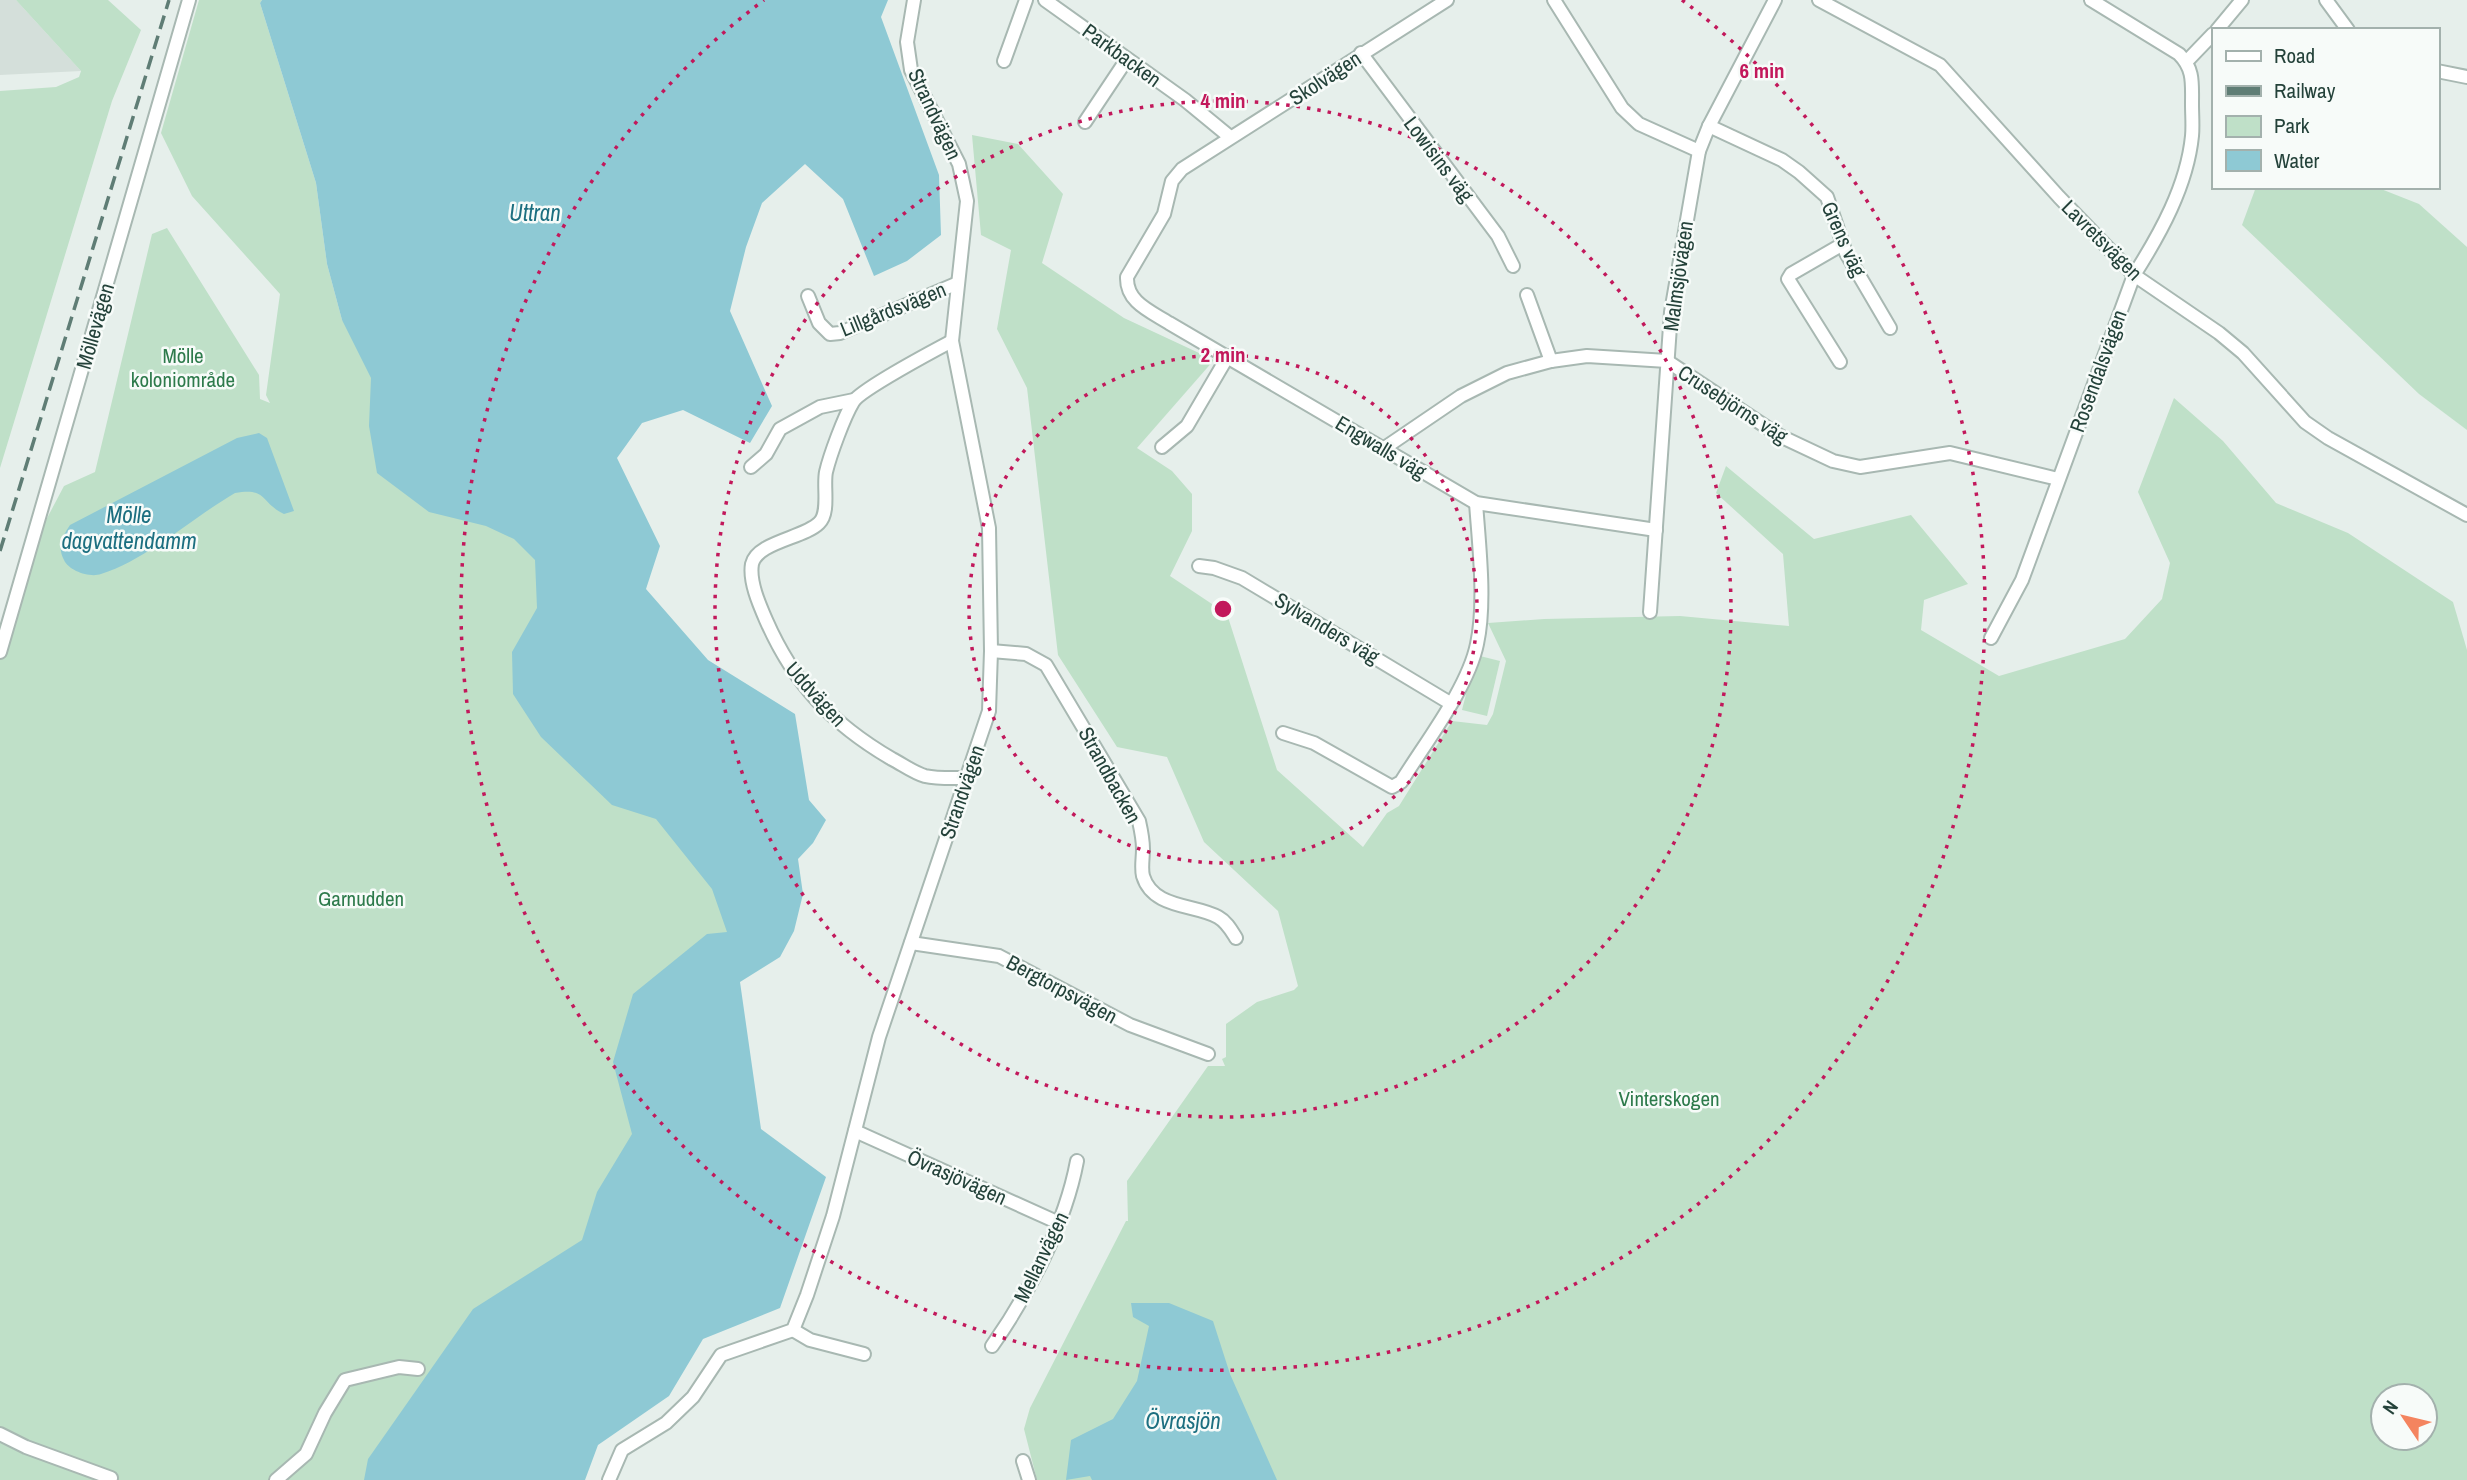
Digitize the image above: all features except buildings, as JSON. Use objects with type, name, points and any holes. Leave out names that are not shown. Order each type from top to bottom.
[{"type":"street","name":"Möllevägen","points":[[0,652],[189,0]]},
{"type":"street","name":"Strandvägen","points":[[793,1330],[833,1216],[879,1037],[989,711],[989,527],[952,341],[967,201],[954,153],[911,71],[907,42],[914,0]]},
{"type":"street","points":[[1004,61],[1026,0]]},
{"type":"street","name":"Parkbacken","points":[[1045,0],[1185,100],[1230,137]]},
{"type":"street","points":[[1419,0],[1432,9]]},
{"type":"street","name":"Skolvägen","points":[[1131,297],[1127,285],[1128,277],[1164,214],[1176,175],[1189,163],[1447,0]]},
{"type":"street","points":[[1554,0],[1622,108],[1639,124],[1699,151]]},
{"type":"street","name":"Malmsjövägen","points":[[1650,612],[1673,300],[1699,151],[1709,126],[1775,0]]},
{"type":"street","name":"Lavretsvägen","points":[[1819,0],[1940,65],[2059,197],[2134,275],[2219,332],[2243,353],[2305,422],[2336,443],[2467,515]]},
{"type":"street","points":[[2091,0],[2187,61],[2212,35]]},
{"type":"street","points":[[2219,28],[2242,0]]},
{"type":"street","points":[[2326,0],[2347,28]]},
{"type":"street","name":"Lowisins väg","points":[[1361,53],[1498,236],[1513,267]]},
{"type":"street","points":[[1085,122],[1127,59]]},
{"type":"street","name":"Rosendalsvägen","points":[[1991,638],[2022,580],[2134,275],[2176,198],[2188,162],[2192,136],[2192,76],[2187,61]]},
{"type":"street","points":[[2439,71],[2467,76]]},
{"type":"street","name":"Grens väg","points":[[1709,126],[1782,160],[1826,197],[1843,244],[1891,328]]},
{"type":"street","points":[[1840,362],[1788,279],[1791,274],[1843,244]]},
{"type":"street","name":"Lillgårdsvägen","points":[[808,296],[819,323],[830,334],[958,283]]},
{"type":"street","points":[[1527,295],[1551,361]]},
{"type":"street","name":"Engwalls väg","points":[[1131,297],[1161,318],[1476,503],[1656,530]]},
{"type":"street","points":[[751,467],[766,454],[780,429],[821,407],[854,400],[952,341]]},
{"type":"street","points":[[1162,447],[1187,426],[1228,356]]},
{"type":"street","name":"Crusebjörns väg","points":[[1383,449],[1461,396],[1507,373],[1551,361],[1587,356],[1667,361],[1780,436],[1833,460],[1860,467],[1950,453],[2058,479]]},
{"type":"street","name":"Uddvägen","points":[[854,400],[826,472],[821,522],[811,529],[761,550],[752,563],[760,607],[780,653],[797,677],[840,725],[863,742],[924,776],[968,778]]},
{"type":"street","points":[[1283,733],[1314,743],[1392,787],[1401,782],[1468,671],[1477,645],[1480,612],[1476,503]]},
{"type":"street","name":"Sylvanders väg","points":[[1199,566],[1214,568],[1242,578],[1450,703]]},
{"type":"street","name":"Strandbacken","points":[[991,651],[1026,654],[1046,664],[1139,821],[1143,846],[1143,875],[1147,886],[1161,898],[1174,904],[1218,917],[1228,925],[1236,938]]},
{"type":"street","name":"Bergtorpsvägen","points":[[911,943],[999,956],[1130,1025],[1208,1054]]},
{"type":"street","name":"Övrasjövägen","points":[[855,1131],[1059,1223]]},
{"type":"street","name":"Mellanvägen","points":[[992,1346],[1030,1284],[1059,1223],[1068,1201],[1077,1161]]},
{"type":"street","points":[[609,1480],[622,1450],[666,1423],[693,1397],[722,1355],[793,1330],[810,1340],[864,1354]]},
{"type":"street","points":[[276,1480],[306,1454],[325,1413],[345,1380],[400,1367],[418,1368]]},
{"type":"street","points":[[0,1434],[26,1447],[111,1478]]},
{"type":"street","points":[[1023,1461],[1028,1480]]},
{"type":"shaded area","points":[[0,0],[16,0],[81,71],[0,75]]},
{"type":"green space","points":[[16,0],[108,0],[141,30],[112,101],[0,468],[0,91],[56,87],[79,77],[81,71]]},
{"type":"green space","name":"Garnudden","points":[[199,0],[262,0],[260,3],[316,183],[327,264],[342,320],[602,548],[772,889],[482,1480],[0,1480],[0,626],[17,575],[64,486],[95,472],[152,234],[167,228],[259,375],[260,399],[270,403],[266,395],[280,294],[192,196],[161,133]]},
{"type":"green space","name":"Vinterskogen","points":[[972,135],[1018,144],[1063,194],[1042,263],[1124,318],[1214,360],[1137,448],[1172,471],[1192,494],[1192,531],[1170,576],[1227,614],[1277,770],[1363,847],[1387,813],[1399,806],[1452,721],[1487,725],[1493,714],[1506,661],[1488,623],[1680,616],[1789,626],[1783,554],[1716,493],[1726,466],[1814,539],[1911,515],[1968,584],[1924,600],[1921,630],[1999,676],[2125,639],[2162,599],[2170,563],[2138,492],[2174,398],[2223,441],[2276,503],[2348,533],[2453,602],[2467,650],[2467,1480],[1037,1480],[1024,1429],[1030,1408],[1128,1221],[1127,1181],[1208,1066],[1225,1066],[1222,1059],[1226,1057],[1226,1024],[1257,1002],[1294,990],[1298,986],[1278,911],[1204,842],[1167,757],[1117,747],[1058,655],[1027,388],[997,329],[1011,250],[981,235]]},
{"type":"green space","points":[[2255,189],[2381,189],[2419,204],[2467,247],[2467,430],[2419,394],[2242,225]]},
{"type":"green space","points":[[1476,655],[1500,661],[1487,716],[1462,710]]},
{"type":"water","name":"Uttran","points":[[262,0],[888,0],[881,17],[939,175],[941,235],[907,261],[874,276],[843,199],[805,164],[762,203],[746,247],[730,311],[772,406],[750,443],[683,410],[642,423],[617,458],[660,546],[646,589],[708,660],[795,714],[809,800],[826,820],[813,843],[798,859],[803,894],[794,931],[780,957],[740,982],[761,1129],[826,1177],[780,1308],[703,1339],[669,1396],[598,1445],[585,1480],[364,1480],[368,1459],[473,1309],[582,1240],[597,1192],[632,1134],[613,1062],[633,994],[707,934],[727,932],[712,889],[656,819],[612,805],[541,737],[513,694],[512,652],[537,608],[535,560],[514,539],[486,526],[429,512],[377,473],[369,426],[371,378],[342,320],[327,264],[316,183],[260,3]]},
{"type":"water","name":"Mölle dagvattendamm","points":[[259,433],[267,438],[294,511],[284,514],[253,492],[235,493],[136,559],[118,567],[91,575],[80,573],[67,564],[61,546],[70,525],[237,438]]},
{"type":"water","name":"Övrasjön","points":[[1131,1303],[1169,1303],[1213,1321],[1230,1374],[1277,1480],[1092,1480],[1090,1476],[1066,1480],[1071,1440],[1113,1419],[1137,1381],[1149,1326],[1133,1317]]},
{"type":"railway","points":[[0,551],[169,0]]},
{"type":"park label","name":"Mölle koloniområde","points":[[183,367]]}]
